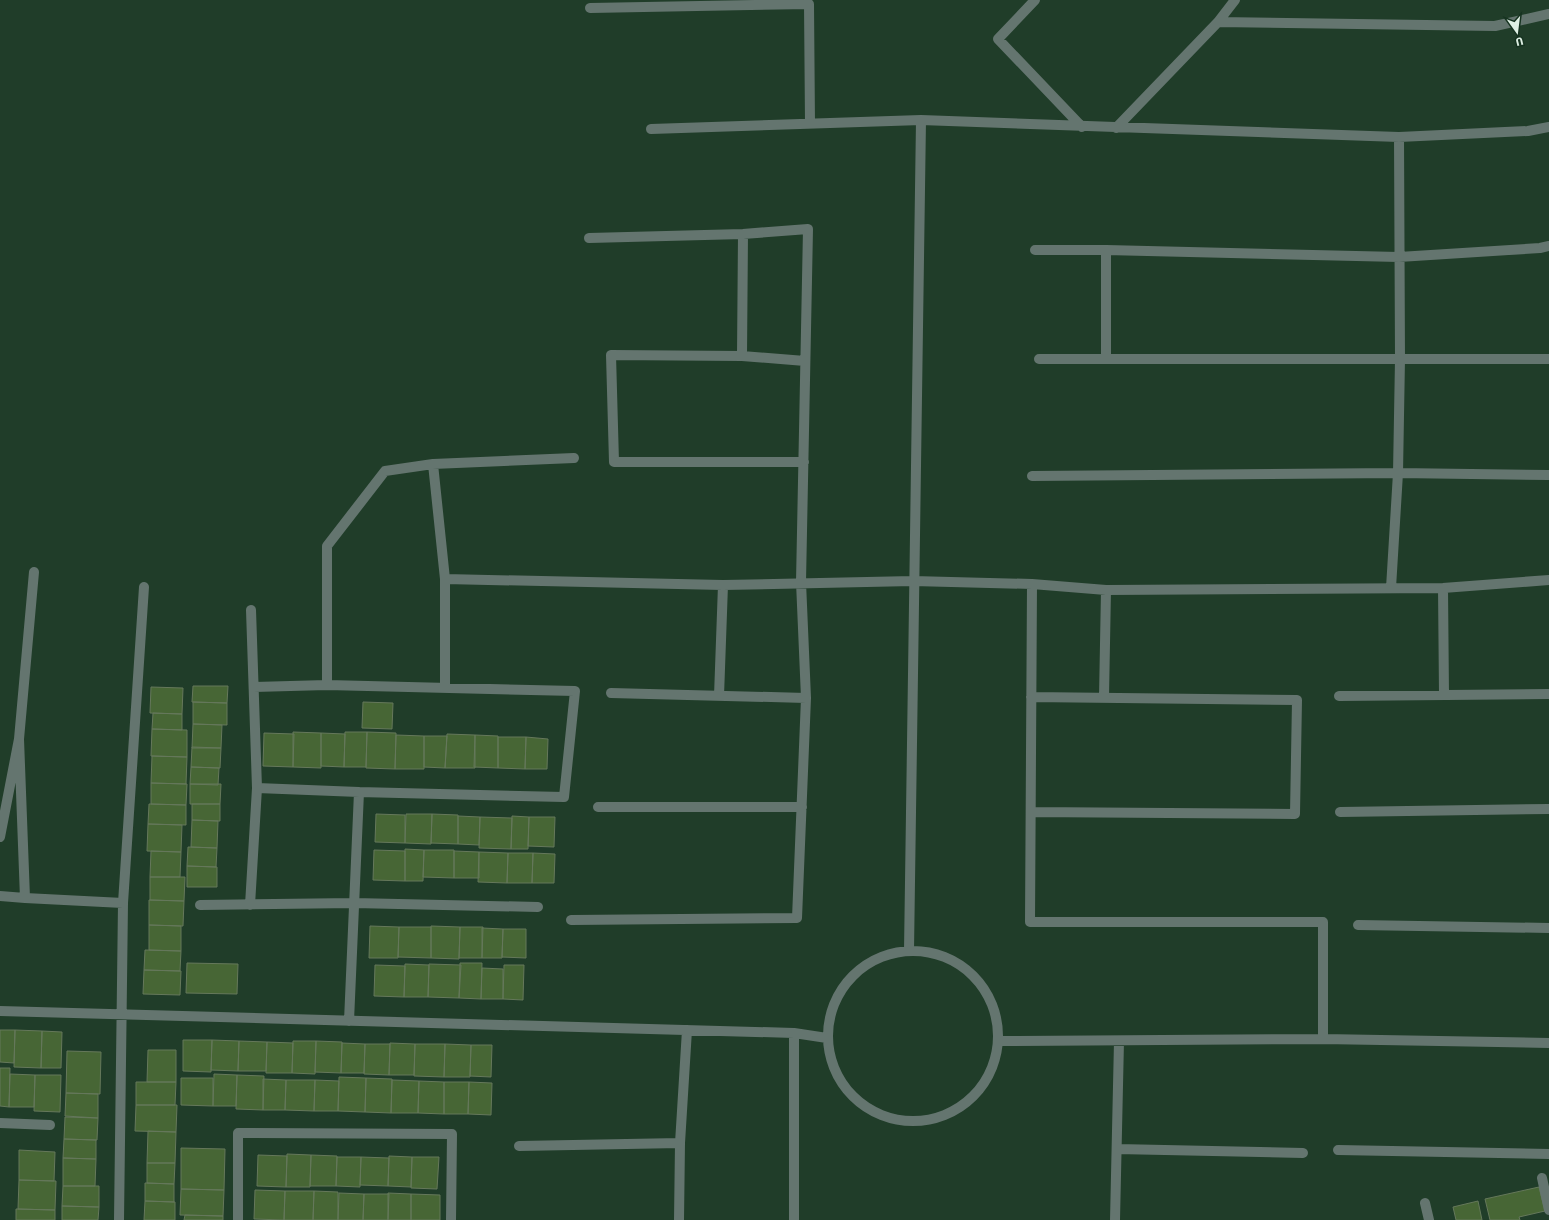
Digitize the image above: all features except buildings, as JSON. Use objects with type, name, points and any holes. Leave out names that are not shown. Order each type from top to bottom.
[{"type":"street","points":[[1035,0],[998,39],[1082,127]]},
{"type":"street","points":[[1116,128],[1218,22],[1236,0]]},
{"type":"street","points":[[590,8],[809,4],[810,124]]},
{"type":"street","points":[[1218,22],[1495,26],[1549,14]]},
{"type":"street","points":[[909,951],[913,581],[921,120]]},
{"type":"street","points":[[651,129],[921,120],[1082,127],[1398,137],[1528,131],[1549,127]]},
{"type":"street","points":[[1391,588],[1398,473],[1400,359],[1398,137]]},
{"type":"street","points":[[571,920],[797,918],[806,698],[801,582],[808,229],[743,234],[589,238]]},
{"type":"street","points":[[742,356],[743,234]]},
{"type":"street","points":[[1034,250],[1106,250],[1399,258],[1540,248],[1549,246]]},
{"type":"street","points":[[1106,250],[1106,359]]},
{"type":"street","points":[[804,462],[614,462],[611,355],[742,356],[805,361]]},
{"type":"street","points":[[1039,359],[1549,359]]},
{"type":"street","points":[[327,685],[327,546],[385,471],[433,464],[574,458]]},
{"type":"street","points":[[433,464],[445,579],[445,687]]},
{"type":"street","points":[[1032,476],[1398,473],[1549,475]]},
{"type":"street","points":[[0,837],[19,739],[34,572]]},
{"type":"street","points":[[445,579],[723,585],[801,582],[913,581],[1032,584],[1106,590],[1443,588],[1549,580]]},
{"type":"street","points":[[1032,584],[1030,922],[1323,922],[1323,1039]]},
{"type":"street","points":[[719,696],[723,585]]},
{"type":"street","points":[[119,1220],[124,903],[144,587]]},
{"type":"street","points":[[1443,588],[1444,695]]},
{"type":"street","points":[[1104,697],[1106,590]]},
{"type":"street","points":[[250,905],[257,788],[251,610]]},
{"type":"street","points":[[254,687],[327,685],[575,691],[564,797],[257,788]]},
{"type":"street","points":[[611,693],[806,698]]},
{"type":"street","points":[[1339,696],[1549,694]]},
{"type":"street","points":[[1031,697],[1297,700],[1295,814],[1031,812]]},
{"type":"street","points":[[19,739],[25,898]]},
{"type":"street","points":[[349,1021],[359,792]]},
{"type":"street","points":[[598,807],[802,807]]},
{"type":"street","points":[[1340,812],[1549,809]]},
{"type":"street","points":[[0,896],[124,903]]},
{"type":"street","points":[[200,905],[354,904],[538,907]]},
{"type":"street","points":[[1358,925],[1549,928]]},
{"type":"street","points":[[909,951],[934,953],[957,962],[977,979],[990,999],[998,1023],[999,1041],[988,1078],[967,1102],[939,1118],[908,1121],[877,1113],[851,1095],[834,1069],[827,1038],[833,1006],[850,978],[877,959],[909,951]]},
{"type":"street","points":[[0,1011],[122,1016],[794,1033],[827,1038]]},
{"type":"street","points":[[679,1220],[680,1143],[687,1030]]},
{"type":"street","points":[[794,1033],[794,1220]]},
{"type":"street","points":[[999,1041],[1323,1039],[1549,1043]]},
{"type":"street","points":[[1115,1220],[1120,1041]]},
{"type":"street","points":[[0,1123],[50,1125]]},
{"type":"street","points":[[238,1220],[238,1133],[246,1133],[452,1134],[451,1220]]},
{"type":"street","points":[[519,1146],[680,1143]]},
{"type":"street","points":[[1117,1149],[1304,1153]]},
{"type":"street","points":[[1338,1150],[1549,1154]]},
{"type":"street","points":[[1542,1178],[1549,1210]]},
{"type":"street","points":[[1425,1203],[1429,1220]]}]
